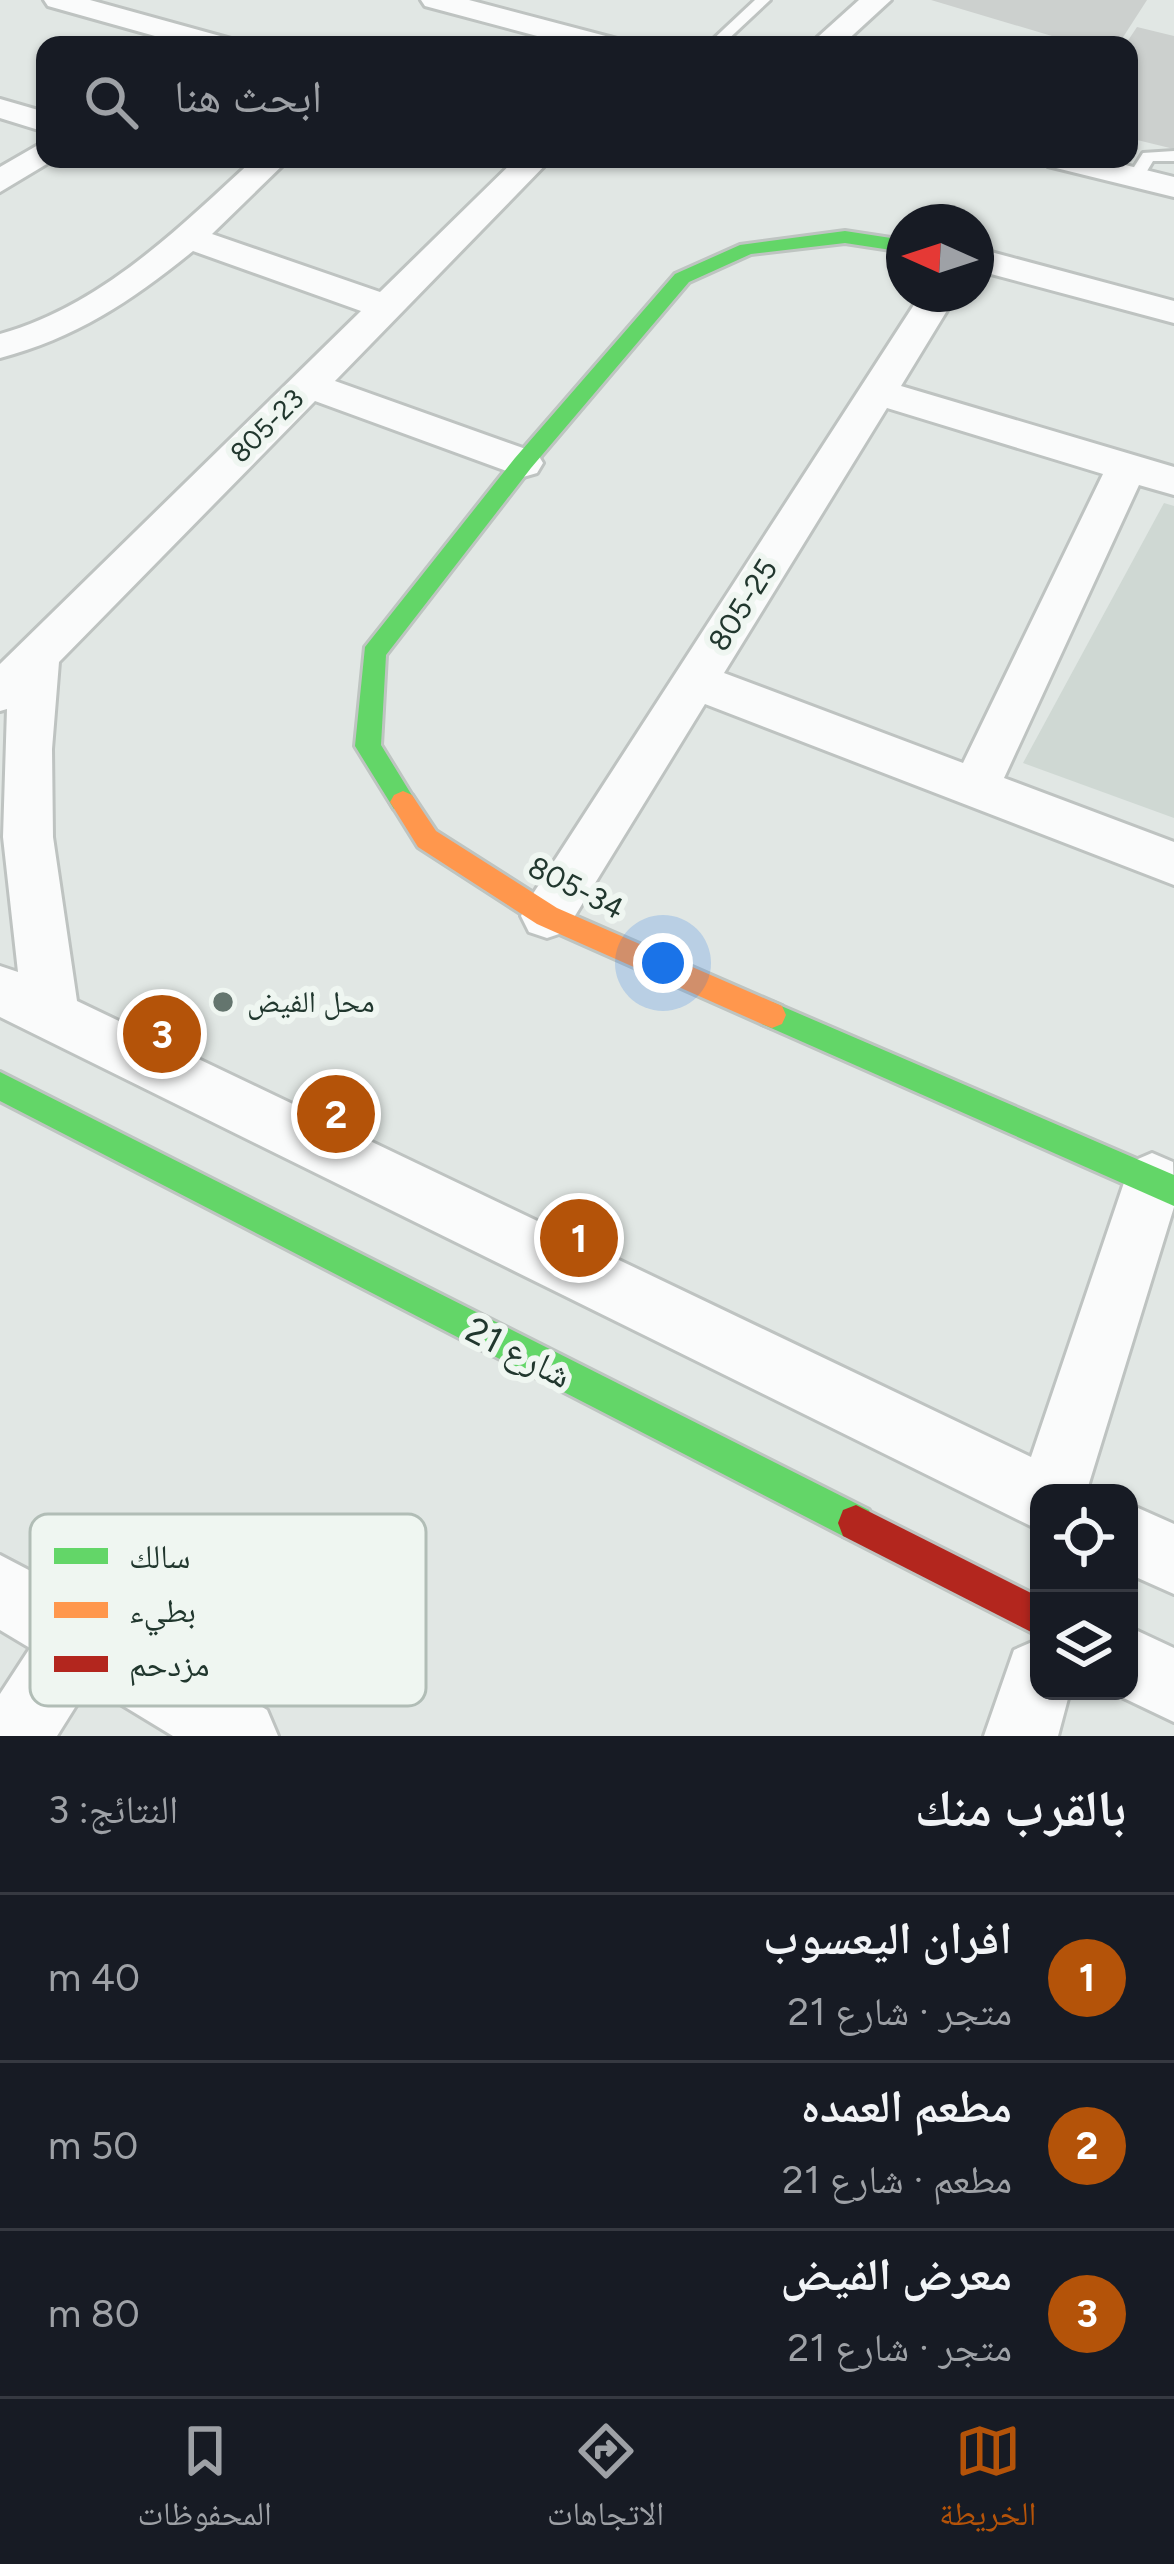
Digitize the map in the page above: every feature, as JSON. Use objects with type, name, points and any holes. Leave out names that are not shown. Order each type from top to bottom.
[{"type":"street","points":[[58,0],[182,36]]},
{"type":"street","points":[[435,0],[523,33]]},
{"type":"street","points":[[835,36],[877,0]]},
{"type":"street","points":[[0,108],[36,119]]},
{"type":"street","points":[[0,182],[36,157]]},
{"type":"street","points":[[0,346],[88,310],[188,237],[263,168]]},
{"type":"street","name":"805-23","points":[[0,693],[526,168]]},
{"type":"street","points":[[1096,168],[1174,187]]},
{"type":"street","points":[[188,237],[386,307]]},
{"type":"street","name":"805-34","points":[[886,243],[845,237],[747,249],[682,278],[523,463],[374,653],[368,746],[428,839],[547,916],[1163,1187]]},
{"type":"street","points":[[994,264],[1174,312]]},
{"type":"street","name":"805-25","points":[[547,916],[928,312]]},
{"type":"street","points":[[308,385],[523,463]]},
{"type":"street","points":[[877,392],[1174,481]]},
{"type":"street","points":[[975,788],[1127,467]]},
{"type":"street","points":[[37,656],[25,736],[24,820],[31,913],[26,1003],[1030,1492]]},
{"type":"street","points":[[695,681],[1174,864]]},
{"type":"street","name":"شارع 21","points":[[0,1086],[1030,1612]]},
{"type":"street","points":[[1056,1484],[1163,1187]]},
{"type":"street","points":[[1138,1542],[1174,1560]]},
{"type":"street","points":[[0,1589],[30,1606]]},
{"type":"street","points":[[1138,1669],[1174,1687]]},
{"type":"street","points":[[1021,1736],[1032,1700]]},
{"type":"street","points":[[15,1736],[34,1706]]},
{"type":"street","points":[[193,1706],[241,1736]]},
{"type":"lane","points":[[724,36],[763,0]]},
{"type":"lane","points":[[1136,178],[1148,156],[1174,156]]},
{"type":"shaded area","points":[[1164,503],[1174,506],[1174,818],[1023,763]]},
{"type":"building","points":[[931,0],[1147,0],[1124,36],[1052,36]]},
{"type":"building","points":[[1137,27],[1174,36],[1174,149],[1138,140],[1138,36],[1131,36]]},
{"type":"traffic: fast","points":[[403,802],[368,746],[374,653],[523,463],[682,278],[747,249],[845,237],[886,243]]},
{"type":"traffic: fast","points":[[772,1015],[1174,1191]]},
{"type":"traffic: fast","points":[[0,1086],[856,1523]]},
{"type":"traffic: slow","points":[[403,802],[427,839],[547,916],[772,1015]]},
{"type":"traffic: jam","points":[[856,1523],[1030,1612]]},
{"type":"place","name":"محل الفيض","points":[[223,1002]]},
{"type":"place","name":"معرض الفيض","points":[[162,1034]]},
{"type":"place","name":"مطعم العمده","points":[[336,1114]]},
{"type":"place","name":"افران اليعسوب","points":[[579,1238]]}]
